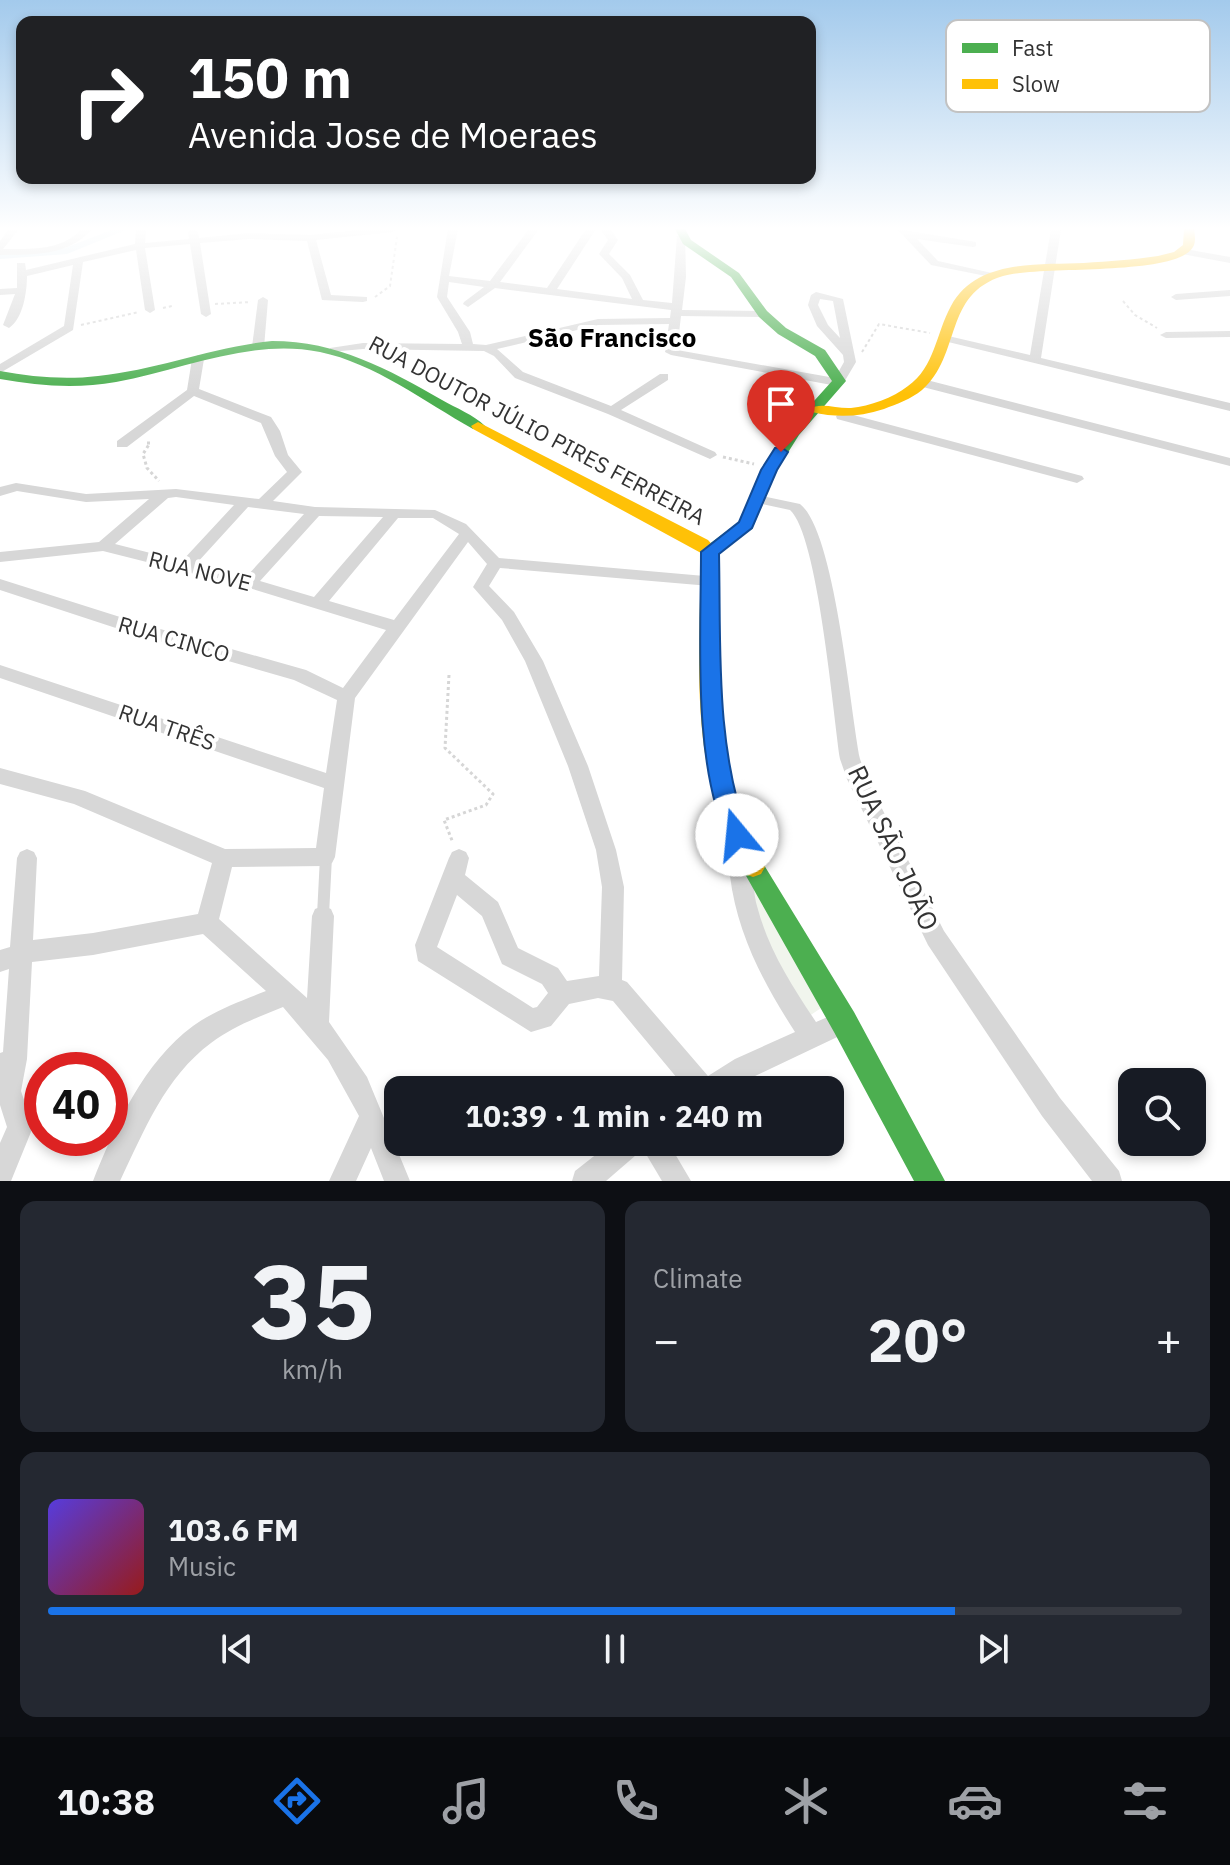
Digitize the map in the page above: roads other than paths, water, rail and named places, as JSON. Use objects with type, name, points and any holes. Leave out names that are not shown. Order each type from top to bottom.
[{"type":"street","points":[[9,325],[22,284]]},
{"type":"street","points":[[0,372],[69,328],[75,284]]},
{"type":"street","points":[[146,284],[150,310]]},
{"type":"street","points":[[202,284],[206,309]]},
{"type":"street","points":[[323,284],[326,298],[363,299]]},
{"type":"street","points":[[445,284],[442,297],[464,332],[468,347]]},
{"type":"street","points":[[486,284],[639,302],[675,314]]},
{"type":"street","points":[[550,292],[555,284]]},
{"type":"street","points":[[630,284],[639,302]]},
{"type":"street","points":[[680,284],[671,352],[838,382]]},
{"type":"street","points":[[742,284],[763,314],[782,331],[820,353],[838,382]]},
{"type":"street","points":[[842,416],[901,400],[923,383],[964,293],[975,284]]},
{"type":"street","points":[[1035,359],[1047,284]]},
{"type":"street","points":[[468,304],[493,285]]},
{"type":"street","points":[[0,292],[22,291]]},
{"type":"street","points":[[1176,297],[1230,293]]},
{"type":"street","points":[[710,552],[746,525],[769,470],[793,433],[817,409],[849,367],[848,354],[838,299],[816,295],[813,305],[823,326],[848,354]]},
{"type":"street","points":[[258,347],[263,300]]},
{"type":"street","points":[[334,350],[360,346],[486,348],[598,322],[675,314],[763,314]]},
{"type":"street","points":[[1166,335],[1225,334],[1230,343]]},
{"type":"street","points":[[943,343],[1035,359],[1230,407]]},
{"type":"street","name":"RUA DOUTOR JÚLIO PIRES FERREIRA","points":[[0,372],[28,380],[90,381],[258,347],[300,345],[334,350],[696,540],[710,552],[712,727],[729,814],[737,835],[930,1181]]},
{"type":"street","points":[[486,348],[498,354],[519,375],[612,411],[710,455]]},
{"type":"street","points":[[122,444],[193,391],[198,359]]},
{"type":"street","points":[[612,411],[664,377]]},
{"type":"street","points":[[923,383],[1228,462]]},
{"type":"street","points":[[193,391],[266,420],[273,431],[282,456],[295,472],[263,503]]},
{"type":"street","points":[[817,409],[1077,479]]},
{"type":"street","points":[[0,492],[16,487],[75,498],[167,494],[315,511],[435,514],[449,518],[495,563],[710,581]]},
{"type":"street","points":[[103,546],[167,494]]},
{"type":"street","name":"RUA SÃO JOÃO","points":[[757,499],[793,506],[803,515],[816,550],[850,759],[936,938],[1042,1095],[1109,1181]]},
{"type":"street","points":[[185,567],[245,501]]},
{"type":"street","points":[[249,583],[315,511]]},
{"type":"street","points":[[318,603],[395,512]]},
{"type":"street","points":[[6,782],[78,797],[224,858],[326,855],[346,697],[467,533]]},
{"type":"street","name":"RUA NOVE","points":[[0,557],[103,546],[249,583],[396,627]]},
{"type":"street","points":[[495,563],[481,587],[508,616],[534,661],[578,766],[606,850],[613,887],[610,987]]},
{"type":"street","name":"RUA CINCO","points":[[0,584],[134,628],[300,675],[346,697]]},
{"type":"street","name":"RUA TRÊS","points":[[0,671],[333,783]]},
{"type":"street","points":[[737,835],[741,888],[762,959],[812,1037]]},
{"type":"street","points":[[0,1175],[20,1127],[8,1091],[10,958],[27,858]]},
{"type":"street","points":[[207,923],[224,858]]},
{"type":"street","points":[[562,994],[550,976],[510,956],[490,909],[456,868],[426,945],[426,953],[531,1020],[543,1018],[562,994],[610,987],[619,990],[694,1076]]},
{"type":"street","points":[[317,1028],[323,916]]},
{"type":"street","points":[[10,958],[207,923]]},
{"type":"street","points":[[207,923],[285,994],[332,1044],[353,1076],[397,1181]]},
{"type":"street","points":[[106,1181],[157,1080],[178,1055],[204,1032],[285,994]]},
{"type":"street","points":[[730,1076],[844,1022]]},
{"type":"street","points":[[342,1181],[371,1119]]},
{"type":"street","points":[[585,1181],[616,1156]]},
{"type":"street","points":[[662,1156],[678,1181]]},
{"type":"lane","points":[[323,916],[326,855]]},
{"type":"district","name":"São Francisco","points":[[612,338]]}]
